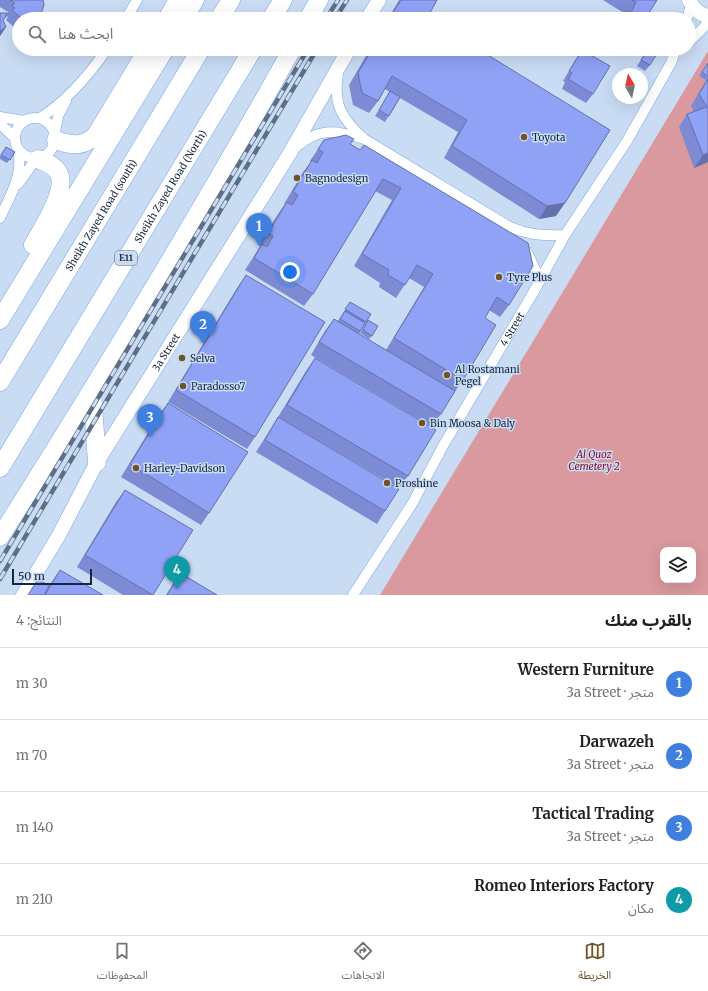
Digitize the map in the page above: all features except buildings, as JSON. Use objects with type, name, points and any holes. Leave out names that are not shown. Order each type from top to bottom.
[{"type":"highway","points":[[171,12],[178,0]]},
{"type":"highway","points":[[187,12],[195,0]]},
{"type":"highway","points":[[224,12],[231,0]]},
{"type":"highway","points":[[275,12],[283,0]]},
{"type":"highway","points":[[312,12],[319,0]]},
{"type":"highway","points":[[55,136],[70,145],[78,145],[91,140],[144,56]]},
{"type":"highway","points":[[0,320],[161,56]]},
{"type":"highway","name":"Sheikh Zayed Road (south)","points":[[0,382],[197,56]]},
{"type":"highway","name":"Sheikh Zayed Road (North)","points":[[0,468],[249,56]]},
{"type":"highway","points":[[0,537],[92,391],[244,137],[288,56]]},
{"type":"highway","points":[[0,314],[60,192],[61,177],[58,172],[49,163],[37,159]]},
{"type":"highway","points":[[92,391],[97,462]]},
{"type":"street","points":[[130,12],[137,0]]},
{"type":"street","points":[[371,12],[379,0]]},
{"type":"street","points":[[690,2],[698,12],[708,16]]},
{"type":"street","points":[[688,12],[690,2]]},
{"type":"street","points":[[696,35],[708,23]]},
{"type":"street","points":[[40,118],[69,95],[102,56]]},
{"type":"street","name":"3a Street","points":[[23,595],[59,536],[97,462],[290,153],[346,56]]},
{"type":"street","name":"4 Street","points":[[353,595],[412,504],[443,446],[565,235],[627,141],[673,56]]},
{"type":"street","name":"4 Street","points":[[670,63],[676,56]]},
{"type":"street","points":[[339,67],[336,96],[339,109],[345,121],[364,139],[508,226],[530,234],[546,236],[565,235]]},
{"type":"street","points":[[18,150],[29,158],[37,159],[50,153],[53,149],[58,116],[69,95]]},
{"type":"street","points":[[0,117],[24,121],[40,118],[50,124],[55,136]]},
{"type":"street","points":[[0,218],[13,190],[20,165],[15,138],[17,129],[24,121]]},
{"type":"street","points":[[0,124],[15,138]]},
{"type":"street","points":[[290,153],[314,135],[326,132],[337,132],[364,139]]},
{"type":"street","points":[[13,190],[37,159]]},
{"type":"street","points":[[508,226],[522,243],[540,280]]},
{"type":"green space","name":"Al Quoz Cemetery 2","points":[[708,51],[708,595],[380,595]]},
{"type":"railway","points":[[330,12],[338,0]]},
{"type":"railway","points":[[339,12],[347,0]]},
{"type":"railway","points":[[0,561],[304,56]]},
{"type":"railway","points":[[0,579],[313,56]]},
{"type":"place","name":"Toyota","points":[[524,137]]},
{"type":"place","name":"Bagnodesign","points":[[297,178]]},
{"type":"place","name":"Western Furniture","points":[[259,246]]},
{"type":"place","name":"Tyre Plus","points":[[499,277]]},
{"type":"place","name":"Darwazeh","points":[[203,344]]},
{"type":"place","name":"Selva","points":[[182,358]]},
{"type":"place","name":"Al Rostamani Pegel","points":[[447,375]]},
{"type":"place","name":"Paradosso7","points":[[183,386]]},
{"type":"place","name":"Bin Moosa & Daly","points":[[422,423]]},
{"type":"place","name":"Tactical Trading","points":[[150,437]]},
{"type":"place","name":"Harley-Davidson","points":[[136,468]]},
{"type":"place","name":"Proshine","points":[[387,483]]},
{"type":"place","name":"Romeo Interiors Factory","points":[[177,589]]}]
